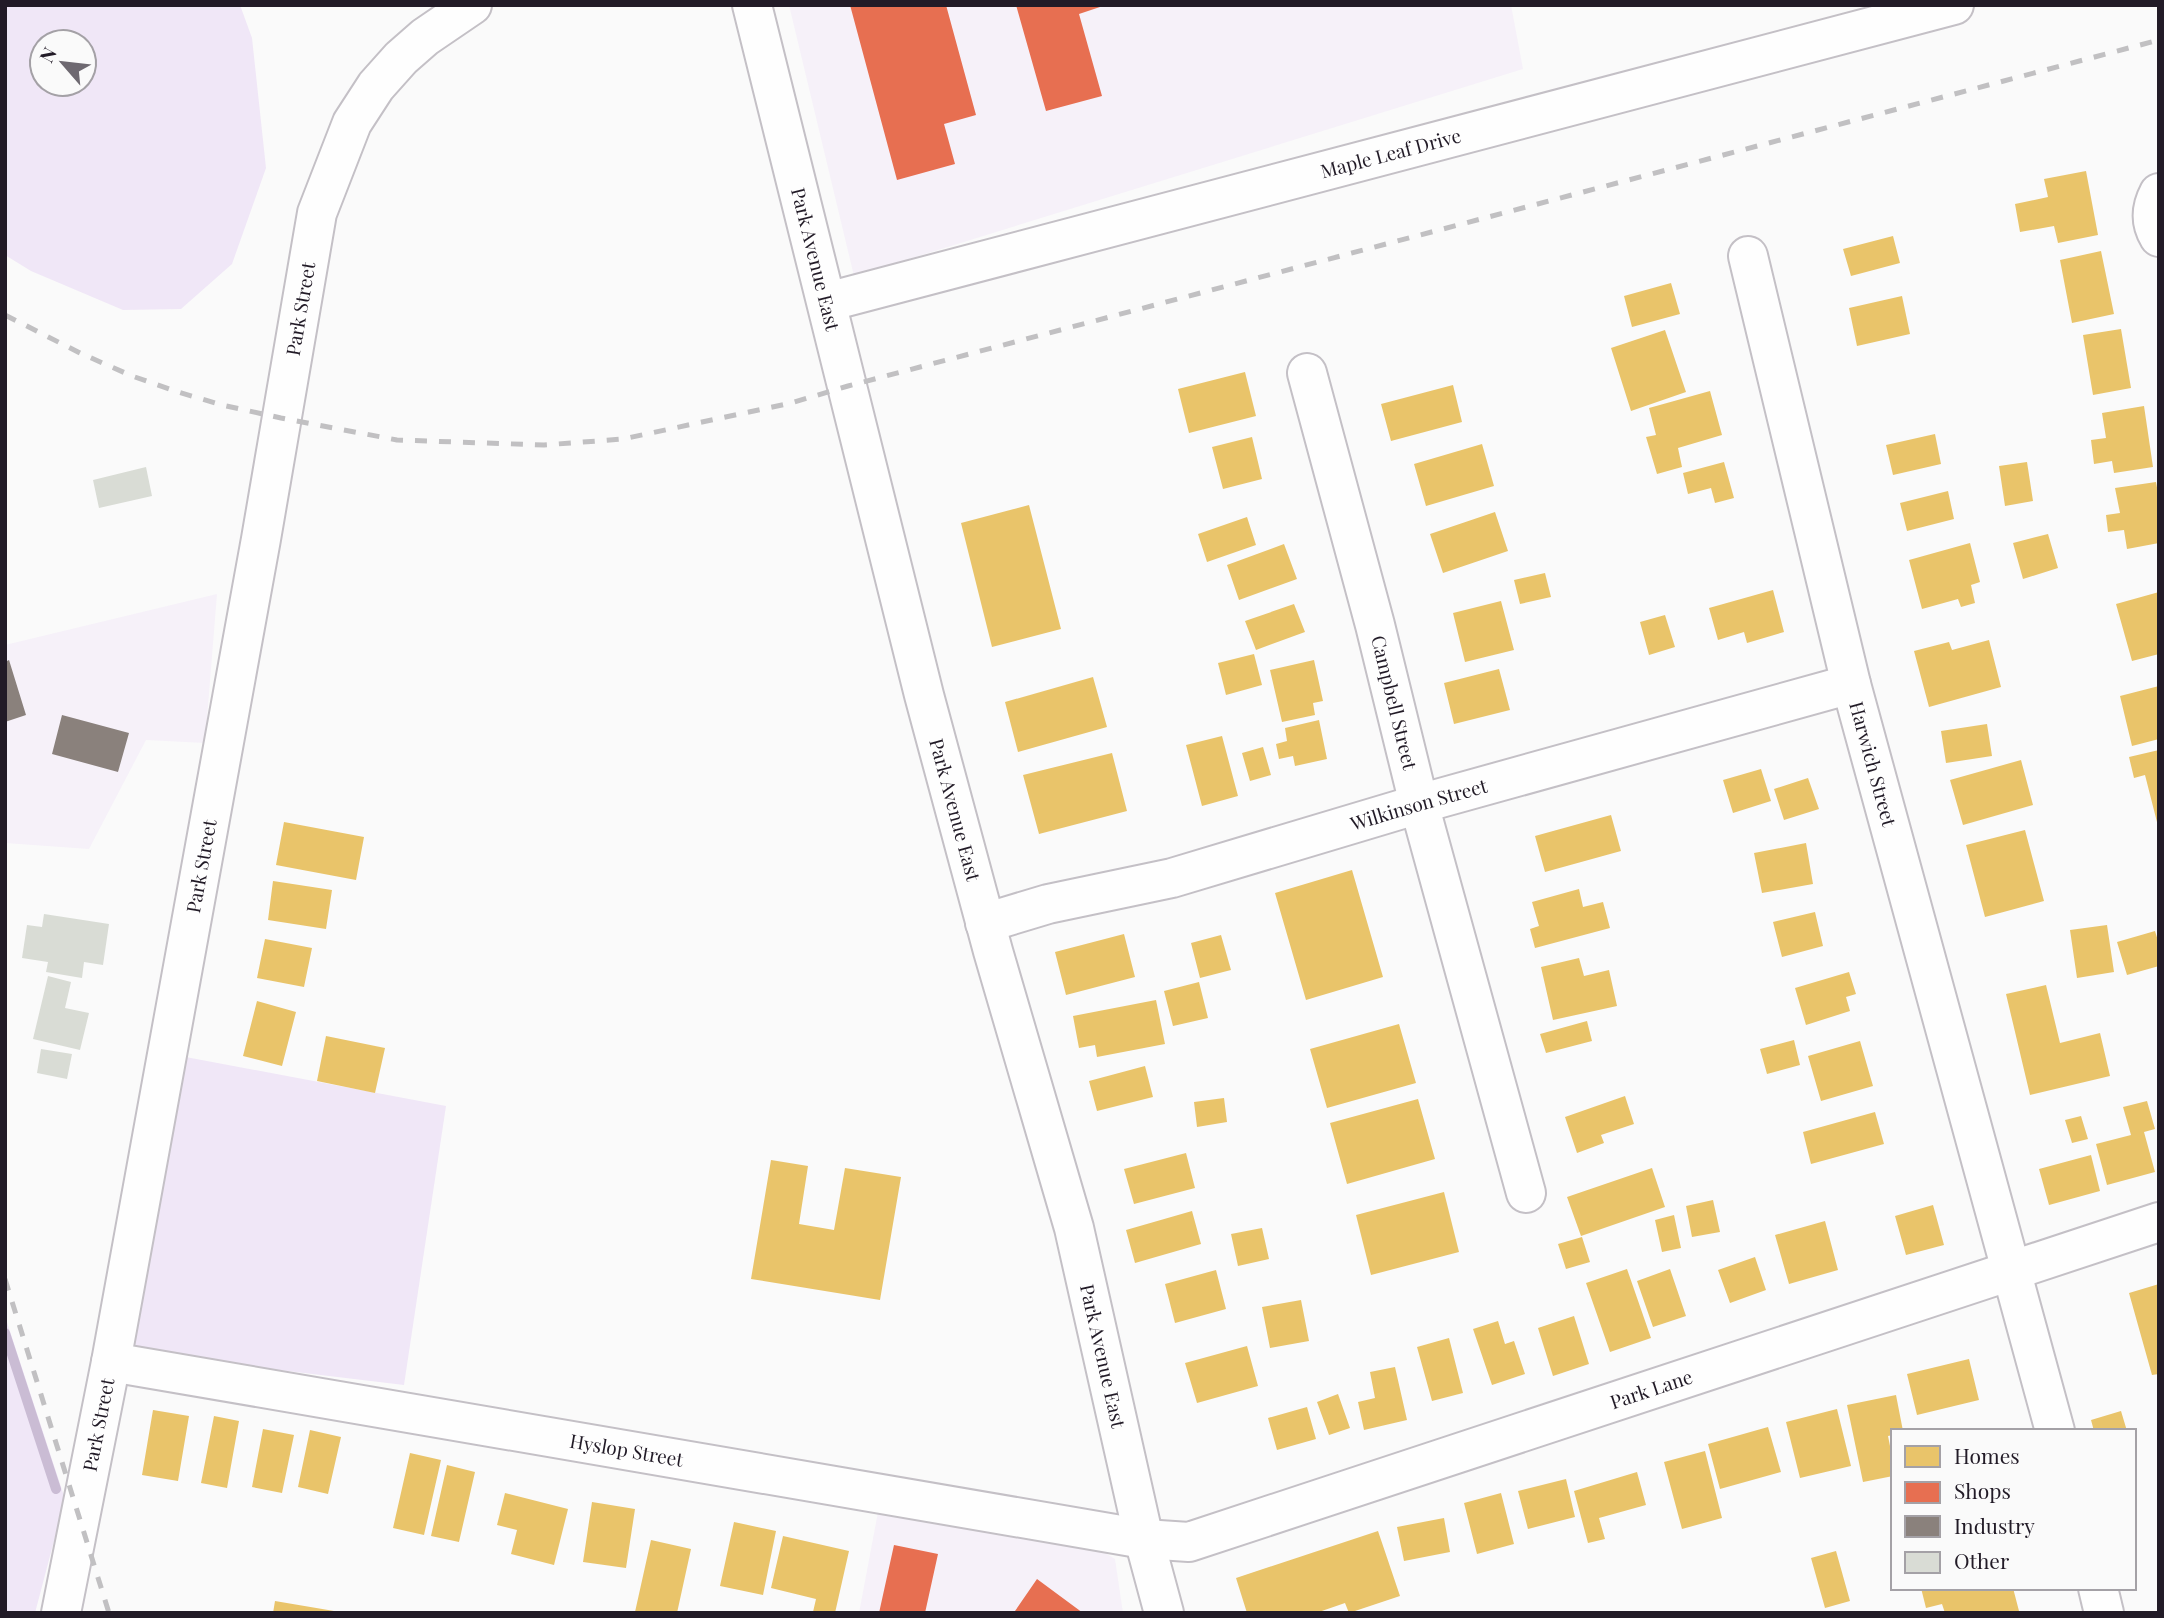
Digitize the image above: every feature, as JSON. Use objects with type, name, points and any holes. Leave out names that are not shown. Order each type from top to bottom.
[{"type":"street","name":"Park Street","points":[[61,1613],[111,1362],[261,539],[317,213],[352,123],[376,86],[401,58],[425,37],[472,5]]},
{"type":"street","name":"Park Avenue East","points":[[752,5],[924,695],[985,923],[1074,1228],[1144,1539],[1164,1613]]},
{"type":"street","name":"Maple Leaf Drive","points":[[827,302],[1954,5]]},
{"type":"street","points":[[2159,193],[2151,215],[2159,237]]},
{"type":"street","name":"Harwich Street","points":[[1748,256],[1851,684],[2054,1429]]},
{"type":"street","name":"Campbell Street","points":[[1307,373],[1375,625],[1419,804],[1526,1193]]},
{"type":"street","name":"Wilkinson Street","points":[[985,923],[1048,904],[1172,878],[1419,804],[1851,684]]},
{"type":"street","name":"Park Lane","points":[[1144,1539],[1189,1542],[2159,1222]]},
{"type":"street","name":"Hyslop Street","points":[[111,1362],[1144,1539]]},
{"type":"street","points":[[2098,1590],[2104,1613]]},
{"type":"shaded area","points":[[5,5],[240,5],[252,38],[266,168],[232,264],[181,309],[123,310],[31,271],[5,255]]},
{"type":"shaded area","points":[[789,5],[1511,5],[1523,69],[854,276]]},
{"type":"shaded area","points":[[217,594],[205,743],[146,740],[89,849],[5,843],[5,645]]},
{"type":"shaded area","points":[[175,1055],[446,1106],[404,1385],[144,1354],[129,1337]]},
{"type":"shaded area","points":[[5,1316],[65,1499],[35,1613],[5,1613]]},
{"type":"shaded area","points":[[878,1512],[1097,1548],[1115,1559],[1123,1613],[859,1613]]},
{"type":"building: Homes","points":[[2086,171],[2098,235],[2058,243],[2054,226],[2020,232],[2015,204],[2048,197],[2044,179]]},
{"type":"building: Homes","points":[[1893,236],[1900,263],[1851,276],[1843,249]]},
{"type":"building: Homes","points":[[2101,251],[2114,314],[2072,323],[2060,260]]},
{"type":"building: Homes","points":[[1671,283],[1680,314],[1632,327],[1624,296]]},
{"type":"building: Homes","points":[[1902,296],[1910,334],[1857,346],[1849,308]]},
{"type":"building: Homes","points":[[2121,329],[2131,388],[2093,395],[2083,335]]},
{"type":"building: Homes","points":[[1665,330],[1686,392],[1631,411],[1611,348]]},
{"type":"building: Homes","points":[[1245,372],[1256,416],[1189,433],[1178,389]]},
{"type":"building: Homes","points":[[1453,385],[1462,422],[1391,441],[1381,404]]},
{"type":"building: Homes","points":[[1710,391],[1722,435],[1678,448],[1682,467],[1657,474],[1646,437],[1656,435],[1649,408]]},
{"type":"building: Homes","points":[[2144,406],[2153,467],[2114,473],[2112,461],[2094,464],[2091,440],[2106,438],[2102,413]]},
{"type":"building: Homes","points":[[1935,434],[1941,464],[1893,475],[1886,445]]},
{"type":"building: Homes","points":[[1252,437],[1262,479],[1223,489],[1212,447]]},
{"type":"building: Homes","points":[[1482,444],[1494,486],[1426,506],[1414,464]]},
{"type":"building: Homes","points":[[1724,462],[1734,498],[1715,503],[1711,488],[1688,494],[1683,473]]},
{"type":"building: Homes","points":[[2027,462],[2033,501],[2005,506],[1999,466]]},
{"type":"building: Homes","points":[[2156,482],[2159,499],[2159,543],[2127,549],[2124,530],[2108,532],[2106,515],[2120,513],[2115,488]]},
{"type":"building: Homes","points":[[1948,491],[1954,519],[1907,531],[1900,503]]},
{"type":"building: Homes","points":[[1029,505],[1061,629],[992,647],[961,523]]},
{"type":"building: Homes","points":[[1495,512],[1508,551],[1443,573],[1430,534]]},
{"type":"building: Homes","points":[[1247,517],[1256,545],[1207,562],[1198,534]]},
{"type":"building: Homes","points":[[2048,534],[2058,568],[2023,579],[2013,543]]},
{"type":"building: Homes","points":[[1970,543],[1980,582],[1971,585],[1975,603],[1961,607],[1958,599],[1922,609],[1909,560]]},
{"type":"building: Homes","points":[[1284,544],[1297,579],[1239,600],[1227,565]]},
{"type":"building: Homes","points":[[1545,573],[1551,597],[1520,604],[1514,580]]},
{"type":"building: Homes","points":[[1773,590],[1784,632],[1747,643],[1744,632],[1718,640],[1709,608]]},
{"type":"building: Homes","points":[[2159,592],[2159,654],[2132,661],[2116,604]]},
{"type":"building: Homes","points":[[1501,601],[1514,650],[1465,662],[1453,613]]},
{"type":"building: Homes","points":[[1294,604],[1305,632],[1256,650],[1245,621]]},
{"type":"building: Homes","points":[[1665,615],[1675,647],[1649,655],[1640,622]]},
{"type":"building: Homes","points":[[1989,640],[2001,687],[1929,707],[1914,651],[1949,642],[1952,650]]},
{"type":"building: Homes","points":[[1254,654],[1262,685],[1226,695],[1218,663]]},
{"type":"building: Homes","points":[[1314,660],[1323,701],[1313,703],[1315,715],[1282,722],[1270,670]]},
{"type":"building: Homes","points":[[1499,669],[1510,710],[1454,724],[1444,683]]},
{"type":"building: Homes","points":[[1093,677],[1107,727],[1018,752],[1005,702]]},
{"type":"building: Homes","points":[[2159,686],[2159,739],[2132,746],[2120,696]]},
{"type":"building: Homes","points":[[1319,720],[1327,759],[1295,766],[1293,756],[1279,759],[1276,744],[1287,741],[1285,728]]},
{"type":"building: Homes","points":[[1987,724],[1992,756],[1946,763],[1941,731]]},
{"type":"building: Homes","points":[[1222,736],[1238,796],[1202,806],[1186,745]]},
{"type":"building: Homes","points":[[1263,747],[1271,775],[1250,781],[1242,753]]},
{"type":"building: Homes","points":[[2159,750],[2158,826],[2145,775],[2134,778],[2129,757]]},
{"type":"building: Homes","points":[[1112,753],[1127,811],[1039,834],[1023,775]]},
{"type":"building: Homes","points":[[2021,760],[2033,805],[1963,825],[1950,780]]},
{"type":"building: Homes","points":[[1761,769],[1771,801],[1733,813],[1723,780]]},
{"type":"building: Homes","points":[[1808,778],[1819,809],[1784,820],[1774,789]]},
{"type":"building: Homes","points":[[1611,815],[1621,851],[1545,872],[1535,836]]},
{"type":"building: Homes","points":[[284,822],[364,837],[356,880],[276,865]]},
{"type":"building: Homes","points":[[2025,830],[2044,901],[1985,917],[1966,845]]},
{"type":"building: Homes","points":[[1806,843],[1813,884],[1762,893],[1754,853]]},
{"type":"building: Homes","points":[[1352,870],[1383,977],[1306,1000],[1275,893]]},
{"type":"building: Homes","points":[[273,881],[332,890],[326,929],[268,920]]},
{"type":"building: Homes","points":[[1579,889],[1583,907],[1603,902],[1610,928],[1535,948],[1530,929],[1539,926],[1532,902]]},
{"type":"building: Homes","points":[[1815,912],[1823,946],[1782,957],[1773,922]]},
{"type":"building: Homes","points":[[2107,925],[2114,972],[2077,978],[2070,930]]},
{"type":"building: Homes","points":[[2155,931],[2159,944],[2159,966],[2127,975],[2117,942]]},
{"type":"building: Homes","points":[[1124,934],[1135,977],[1066,995],[1055,952]]},
{"type":"building: Homes","points":[[1221,935],[1231,970],[1200,978],[1191,943]]},
{"type":"building: Homes","points":[[265,939],[312,948],[304,987],[257,978]]},
{"type":"building: Homes","points":[[1579,958],[1584,976],[1609,970],[1617,1006],[1553,1020],[1541,967]]},
{"type":"building: Homes","points":[[1849,972],[1856,994],[1846,997],[1850,1011],[1806,1025],[1795,988]]},
{"type":"building: Homes","points":[[1199,982],[1208,1018],[1173,1026],[1164,991]]},
{"type":"building: Homes","points":[[2046,985],[2060,1043],[2100,1033],[2110,1076],[2030,1095],[2006,994]]},
{"type":"building: Homes","points":[[1156,1000],[1165,1044],[1097,1057],[1095,1045],[1079,1048],[1073,1016]]},
{"type":"building: Homes","points":[[257,1001],[296,1012],[282,1066],[243,1056]]},
{"type":"building: Homes","points":[[1587,1021],[1592,1041],[1546,1053],[1540,1034]]},
{"type":"building: Homes","points":[[1399,1024],[1416,1083],[1327,1108],[1310,1049]]},
{"type":"building: Homes","points":[[326,1036],[385,1048],[375,1093],[317,1081]]},
{"type":"building: Homes","points":[[1794,1040],[1800,1065],[1767,1074],[1760,1049]]},
{"type":"building: Homes","points":[[1860,1041],[1873,1086],[1821,1101],[1808,1056]]},
{"type":"building: Homes","points":[[1145,1066],[1153,1097],[1097,1111],[1089,1081]]},
{"type":"building: Homes","points":[[1625,1096],[1634,1124],[1601,1135],[1604,1143],[1577,1153],[1565,1117]]},
{"type":"building: Homes","points":[[1224,1098],[1227,1122],[1197,1127],[1194,1102]]},
{"type":"building: Homes","points":[[1418,1099],[1435,1159],[1347,1184],[1330,1123]]},
{"type":"building: Homes","points":[[2147,1101],[2155,1129],[2144,1132],[2155,1172],[2107,1185],[2096,1144],[2131,1135],[2123,1107]]},
{"type":"building: Homes","points":[[1875,1112],[1884,1144],[1811,1164],[1803,1132]]},
{"type":"building: Homes","points":[[2081,1116],[2088,1139],[2072,1143],[2065,1120]]},
{"type":"building: Homes","points":[[1186,1153],[1195,1188],[1134,1204],[1124,1169]]},
{"type":"building: Homes","points":[[2091,1155],[2100,1191],[2049,1205],[2039,1169]]},
{"type":"building: Homes","points":[[771,1160],[808,1166],[799,1224],[834,1230],[845,1168],[901,1177],[880,1300],[751,1279]]},
{"type":"building: Homes","points":[[1652,1168],[1665,1207],[1581,1236],[1567,1197]]},
{"type":"building: Homes","points":[[1444,1192],[1459,1252],[1371,1275],[1356,1215]]},
{"type":"building: Homes","points":[[1713,1200],[1720,1232],[1692,1237],[1686,1206]]},
{"type":"building: Homes","points":[[1933,1205],[1944,1245],[1906,1255],[1895,1216]]},
{"type":"building: Homes","points":[[1192,1211],[1201,1244],[1135,1263],[1126,1230]]},
{"type":"building: Homes","points":[[1674,1215],[1681,1248],[1662,1252],[1655,1220]]},
{"type":"building: Homes","points":[[1825,1221],[1838,1270],[1789,1284],[1775,1235]]},
{"type":"building: Homes","points":[[1262,1228],[1269,1259],[1238,1266],[1231,1234]]},
{"type":"building: Homes","points":[[1582,1237],[1590,1262],[1566,1269],[1558,1244]]},
{"type":"building: Homes","points":[[1755,1257],[1766,1290],[1730,1303],[1718,1270]]},
{"type":"building: Homes","points":[[1627,1269],[1651,1338],[1610,1352],[1586,1283]]},
{"type":"building: Homes","points":[[1670,1269],[1686,1316],[1653,1327],[1637,1281]]},
{"type":"building: Homes","points":[[1216,1270],[1226,1309],[1175,1323],[1165,1284]]},
{"type":"building: Homes","points":[[2159,1284],[2159,1374],[2152,1375],[2129,1293]]},
{"type":"building: Homes","points":[[1301,1300],[1309,1341],[1270,1348],[1262,1307]]},
{"type":"building: Homes","points":[[1574,1316],[1589,1364],[1553,1376],[1538,1328]]},
{"type":"building: Homes","points":[[1498,1321],[1505,1344],[1514,1341],[1525,1374],[1492,1385],[1473,1329]]},
{"type":"building: Homes","points":[[1449,1338],[1463,1393],[1432,1401],[1417,1347]]},
{"type":"building: Homes","points":[[1247,1346],[1258,1386],[1197,1403],[1185,1363]]},
{"type":"building: Homes","points":[[1969,1359],[1979,1400],[1917,1415],[1907,1374]]},
{"type":"building: Homes","points":[[1395,1367],[1407,1420],[1364,1430],[1358,1402],[1375,1398],[1370,1372]]},
{"type":"building: Homes","points":[[1338,1394],[1350,1428],[1329,1435],[1317,1402]]},
{"type":"building: Homes","points":[[1896,1395],[1903,1429],[1891,1429],[1891,1435],[1888,1436],[1891,1476],[1863,1482],[1847,1405]]},
{"type":"building: Homes","points":[[1307,1407],[1316,1439],[1277,1450],[1268,1418]]},
{"type":"building: Homes","points":[[1837,1409],[1851,1466],[1800,1478],[1786,1422]]},
{"type":"building: Homes","points":[[153,1410],[189,1416],[178,1481],[142,1475]]},
{"type":"building: Homes","points":[[2121,1411],[2126,1429],[2093,1429],[2091,1420]]},
{"type":"building: Homes","points":[[214,1416],[239,1421],[227,1488],[201,1483]]},
{"type":"building: Homes","points":[[1768,1427],[1781,1472],[1720,1489],[1708,1444]]},
{"type":"building: Homes","points":[[263,1429],[294,1435],[282,1493],[252,1487]]},
{"type":"building: Homes","points":[[310,1430],[341,1437],[328,1494],[298,1487]]},
{"type":"building: Homes","points":[[1705,1451],[1722,1518],[1682,1529],[1664,1462]]},
{"type":"building: Homes","points":[[410,1453],[441,1460],[424,1535],[393,1528]]},
{"type":"building: Homes","points":[[447,1465],[475,1472],[459,1542],[431,1536]]},
{"type":"building: Homes","points":[[1637,1472],[1646,1505],[1599,1518],[1605,1539],[1588,1543],[1574,1491]]},
{"type":"building: Homes","points":[[1566,1479],[1575,1517],[1528,1529],[1518,1491]]},
{"type":"building: Homes","points":[[505,1493],[568,1509],[554,1565],[511,1554],[517,1530],[497,1525]]},
{"type":"building: Homes","points":[[1501,1493],[1514,1544],[1477,1554],[1464,1503]]},
{"type":"building: Homes","points":[[592,1502],[635,1509],[626,1568],[583,1562]]},
{"type":"building: Homes","points":[[1444,1518],[1450,1552],[1404,1561],[1397,1527]]},
{"type":"building: Homes","points":[[734,1522],[776,1531],[763,1595],[720,1586]]},
{"type":"building: Homes","points":[[1378,1531],[1400,1596],[1349,1613],[1345,1603],[1316,1613],[1247,1613],[1236,1578]]},
{"type":"building: Homes","points":[[783,1536],[849,1551],[835,1613],[813,1612],[816,1599],[771,1588]]},
{"type":"building: Homes","points":[[651,1540],[691,1549],[677,1613],[635,1612]]},
{"type":"building: Homes","points":[[1836,1551],[1850,1601],[1825,1608],[1811,1558]]},
{"type":"building: Homes","points":[[1922,1590],[2014,1590],[2019,1611],[1945,1613],[1942,1604],[1926,1608]]},
{"type":"building: Homes","points":[[275,1601],[334,1611],[334,1613],[273,1613]]},
{"type":"building: Shops","points":[[850,5],[946,5],[976,115],[944,124],[955,164],[897,180]]},
{"type":"building: Shops","points":[[1016,5],[1106,5],[1079,14],[1102,96],[1046,111]]},
{"type":"building: Shops","points":[[894,1545],[938,1554],[925,1613],[879,1613]]},
{"type":"building: Shops","points":[[1037,1579],[1083,1613],[1015,1611]]},
{"type":"building: Industry","points":[[9,660],[26,715],[5,722],[5,662]]},
{"type":"building: Industry","points":[[62,715],[129,733],[118,772],[52,754]]},
{"type":"building: Other","points":[[146,467],[152,496],[99,508],[93,480]]},
{"type":"building: Other","points":[[44,914],[109,924],[103,965],[84,962],[82,978],[46,972],[48,962],[22,958],[27,925],[42,927]]},
{"type":"building: Other","points":[[48,976],[71,982],[65,1008],[89,1013],[80,1050],[33,1039]]},
{"type":"building: Other","points":[[41,1049],[72,1054],[67,1079],[37,1073]]},
{"type":"waterway","points":[[5,1333],[56,1489]]},
{"type":"railway","points":[[5,315],[132,376],[222,405],[281,418],[397,440],[544,445],[623,439],[791,403],[2159,40]]},
{"type":"railway","points":[[5,1279],[109,1613]]}]
